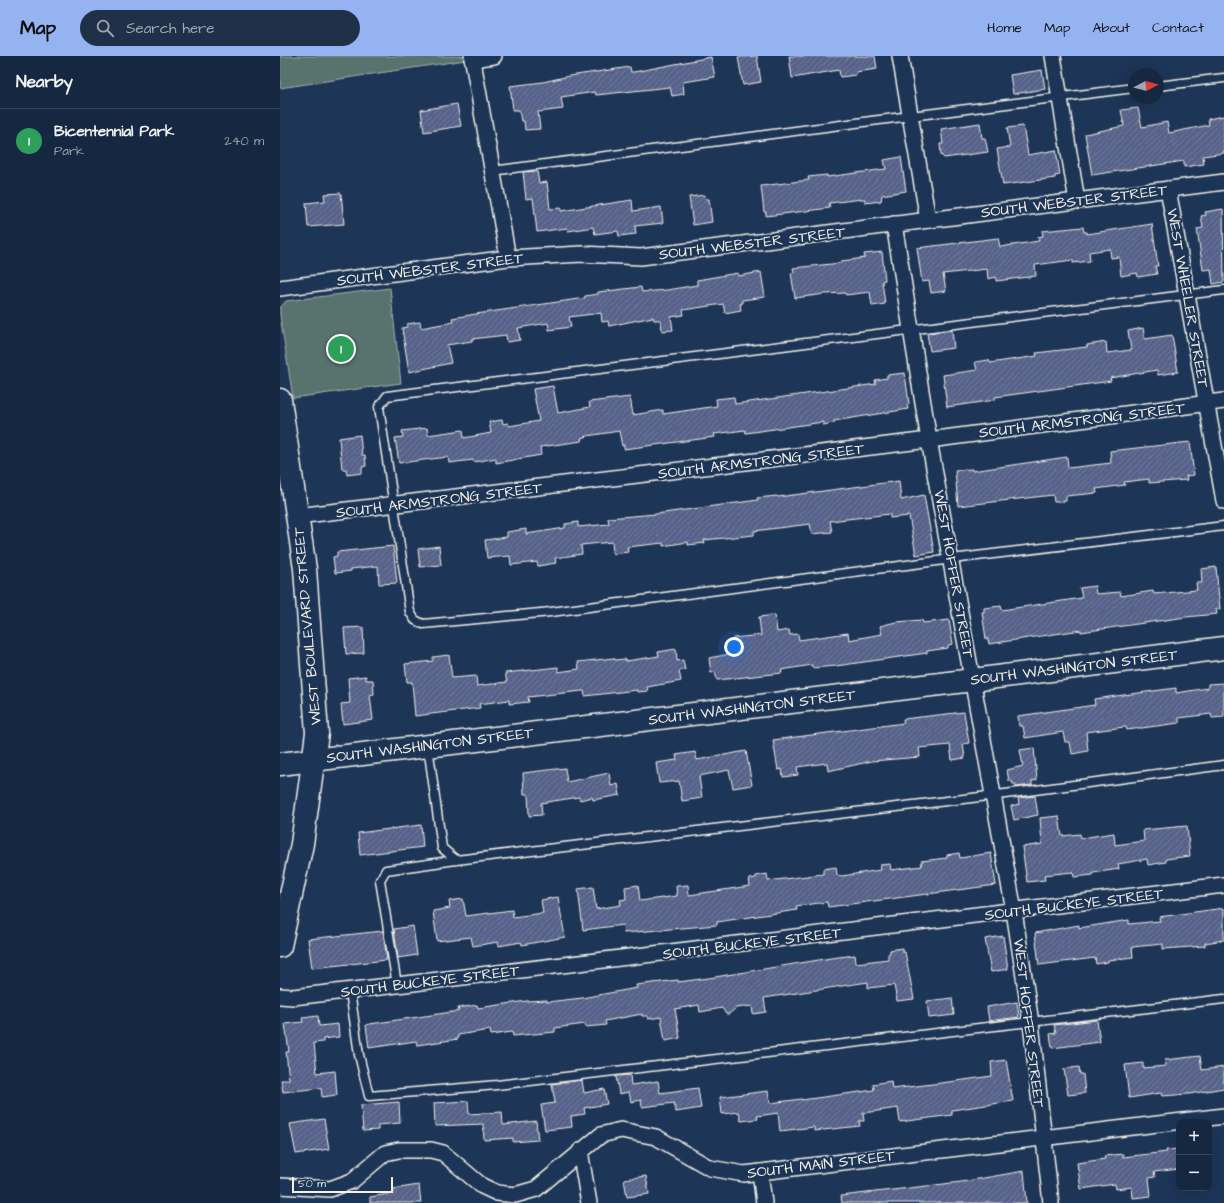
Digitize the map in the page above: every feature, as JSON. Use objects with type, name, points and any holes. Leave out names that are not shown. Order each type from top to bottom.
[{"type":"main road","name":"WEST BOULEVARD STREET","points":[[280,400],[305,569],[313,658],[317,733],[315,759],[302,844],[280,946]]},
{"type":"main road","name":"SOUTH WASHINGTON STREET","points":[[280,764],[1224,648]]},
{"type":"street","points":[[494,56],[472,57],[508,258]]},
{"type":"street","points":[[900,56],[928,220]]},
{"type":"street","points":[[1053,56],[1077,201]]},
{"type":"street","name":"SOUTH WEBSTER STREET","points":[[280,288],[508,258],[582,254],[641,257],[1224,182]]},
{"type":"street","name":"WEST WHEELER STREET","points":[[1168,189],[1224,501]]},
{"type":"street","name":"WEST HOFFER STREET","points":[[894,224],[929,440],[952,559],[1014,911],[1031,1023],[1042,1137],[1051,1203]]},
{"type":"street","name":"SOUTH ARMSTRONG STREET","points":[[297,516],[929,440],[1224,402]]},
{"type":"street","name":"SOUTH BUCKEYE STREET","points":[[280,996],[293,997],[397,985],[1224,885]]},
{"type":"street","name":"SOUTH MAIN STREET","points":[[280,1186],[330,1189],[352,1181],[385,1154],[399,1150],[431,1150],[443,1153],[497,1198],[516,1195],[536,1188],[601,1135],[621,1130],[656,1137],[710,1168],[744,1174],[1224,1116]]},
{"type":"street","points":[[580,1151],[589,1203]]},
{"type":"street","points":[[760,1172],[764,1203]]},
{"type":"lane","points":[[1164,85],[1224,78]]},
{"type":"lane","points":[[492,172],[1128,89]]},
{"type":"lane","points":[[1224,290],[387,396],[379,407],[410,612],[415,620],[423,624],[551,612],[952,559],[1224,526]]},
{"type":"lane","points":[[428,746],[442,848],[456,860]]},
{"type":"lane","points":[[397,985],[380,880],[386,870],[456,860],[994,795],[1224,765]]},
{"type":"lane","points":[[350,990],[359,1055],[369,1096],[497,1084],[1031,1023],[1224,999]]},
{"type":"green space","points":[[280,56],[471,56],[472,59],[280,88]]},
{"type":"green space","points":[[390,288],[401,383],[293,398],[280,315],[280,308],[286,301]]},
{"type":"building","points":[[757,56],[761,82],[743,85],[738,57]]},
{"type":"building","points":[[789,56],[875,56],[877,69],[856,72],[856,75],[840,77],[839,70],[792,78]]},
{"type":"building","points":[[711,57],[715,77],[683,82],[684,94],[672,96],[670,87],[596,95],[595,92],[561,97],[563,109],[538,112],[540,129],[525,130],[524,121],[521,121],[519,110],[513,110],[510,86],[543,82],[569,76],[630,67],[631,72],[634,72]]},
{"type":"building","points":[[1042,70],[1045,89],[1013,94],[1010,75]]},
{"type":"building","points":[[457,104],[461,126],[424,132],[421,110]]},
{"type":"building","points":[[1138,108],[1142,127],[1167,122],[1169,133],[1209,125],[1208,119],[1224,116],[1224,153],[1203,156],[1204,164],[1184,167],[1184,161],[1092,175],[1085,134],[1124,126],[1121,110]]},
{"type":"building","points":[[980,123],[982,138],[985,138],[988,152],[944,158],[941,155],[940,144],[943,144],[941,129]]},
{"type":"building","points":[[1023,126],[1028,155],[1056,150],[1060,175],[1055,176],[1055,178],[1003,185],[997,149],[1010,147],[1007,128]]},
{"type":"building","points":[[901,157],[906,191],[882,195],[881,201],[865,203],[865,199],[862,199],[829,203],[830,208],[766,216],[766,212],[764,212],[761,186],[809,180],[808,177],[827,175],[827,177],[886,169],[884,160]]},
{"type":"building","points":[[537,171],[539,183],[547,182],[550,209],[561,208],[561,211],[632,200],[633,211],[661,207],[663,223],[635,226],[636,234],[619,236],[618,231],[595,234],[593,227],[568,231],[567,228],[537,232],[533,198],[526,199],[523,172]]},
{"type":"building","points":[[341,193],[344,224],[308,227],[306,203],[325,201],[324,194]]},
{"type":"building","points":[[705,195],[706,199],[709,199],[712,222],[693,225],[689,197]]},
{"type":"building","points":[[1223,209],[1224,282],[1213,284],[1211,269],[1203,270],[1197,229],[1203,228],[1201,216],[1206,215],[1205,212]]},
{"type":"building","points":[[1152,224],[1158,266],[1155,266],[1157,274],[1138,277],[1137,273],[1121,276],[1119,257],[1111,258],[1110,249],[1089,252],[1090,261],[1073,263],[1073,260],[1035,265],[1036,276],[996,281],[996,277],[988,279],[987,269],[943,274],[946,291],[931,293],[929,281],[922,282],[917,248],[998,238],[1000,247],[1039,241],[1038,237],[1043,236],[1042,231],[1083,227],[1084,232],[1087,232],[1087,234]]},
{"type":"building","points":[[882,252],[885,280],[882,281],[885,304],[872,306],[870,292],[846,295],[845,293],[825,294],[795,298],[791,273],[794,272],[793,268],[841,263],[841,261],[865,258],[864,254]]},
{"type":"building","points":[[761,272],[765,297],[742,300],[742,304],[740,304],[741,310],[725,313],[723,304],[683,310],[684,315],[671,317],[673,330],[662,331],[661,320],[654,320],[653,317],[609,326],[608,321],[602,322],[601,313],[569,317],[571,327],[549,330],[548,323],[518,328],[520,340],[507,342],[506,335],[472,339],[472,341],[447,345],[451,363],[409,372],[402,328],[407,327],[407,324],[420,322],[421,328],[453,322],[452,318],[585,298],[585,296],[598,294],[598,292],[641,287],[642,292],[667,290],[697,285],[697,280],[738,273],[738,276]]},
{"type":"building","points":[[1143,328],[1145,339],[1172,335],[1178,372],[1158,375],[1157,370],[1110,378],[1111,381],[995,397],[995,400],[947,407],[943,375],[977,370],[975,362],[989,360],[990,363],[1037,356],[1036,353],[1087,347],[1087,345],[1106,342],[1107,353],[1131,350],[1128,331]]},
{"type":"building","points":[[952,330],[954,348],[930,351],[927,333]]},
{"type":"building","points":[[905,373],[909,404],[907,405],[908,409],[834,421],[834,423],[823,425],[823,422],[746,433],[745,430],[714,434],[715,437],[624,449],[619,431],[587,436],[581,438],[582,441],[540,447],[541,455],[496,463],[496,458],[474,462],[473,460],[449,463],[448,457],[399,463],[395,438],[403,437],[402,431],[427,428],[428,435],[463,430],[464,438],[491,433],[489,422],[502,420],[503,424],[508,423],[509,426],[539,421],[533,389],[553,386],[558,413],[590,407],[589,402],[630,397],[633,415],[663,410],[663,414],[717,406],[716,399],[734,397],[735,404],[876,384],[875,380],[887,378],[887,375]]},
{"type":"building","points":[[360,435],[362,455],[365,455],[366,466],[362,467],[362,473],[347,475],[346,469],[342,469],[339,438]]},
{"type":"building","points":[[1190,442],[1194,475],[1186,476],[1187,480],[1149,483],[1149,479],[1124,482],[1125,485],[1096,489],[1097,493],[1066,496],[1066,501],[1054,502],[1053,495],[958,506],[955,470],[972,469],[972,471],[1067,457],[1068,468],[1111,463],[1110,451]]},
{"type":"building","points":[[899,481],[901,500],[924,495],[934,552],[916,555],[909,516],[890,518],[890,514],[830,521],[832,532],[812,534],[810,524],[754,531],[754,535],[704,540],[705,543],[688,545],[688,542],[663,546],[663,543],[627,547],[628,552],[613,554],[612,542],[581,545],[582,554],[555,558],[556,563],[538,566],[537,562],[511,565],[510,556],[487,558],[485,540],[507,537],[507,532],[526,529],[526,534],[565,528],[565,524],[578,522],[578,527],[609,524],[608,518],[656,514],[758,500],[757,498],[778,497]]},
{"type":"building","points":[[393,546],[397,583],[379,584],[378,566],[351,569],[351,571],[335,573],[333,557],[337,556],[337,552]]},
{"type":"building","points":[[439,546],[441,565],[420,567],[418,549]]},
{"type":"building","points":[[1216,567],[1220,609],[1216,609],[1217,614],[1081,632],[1081,630],[989,644],[988,639],[986,639],[982,612],[984,612],[984,608],[1001,606],[1002,610],[1082,598],[1080,588],[1095,586],[1096,594],[1120,592],[1121,596],[1153,591],[1154,594],[1197,590],[1196,583],[1202,583],[1201,569]]},
{"type":"building","points":[[775,615],[777,632],[789,630],[790,635],[798,634],[799,640],[848,633],[849,640],[882,634],[880,626],[896,622],[922,620],[923,623],[949,620],[953,644],[948,645],[948,648],[927,651],[927,653],[836,666],[812,668],[812,665],[781,670],[782,673],[717,680],[715,672],[711,673],[709,658],[735,653],[733,638],[761,635],[759,617]]},
{"type":"building","points":[[363,627],[364,653],[346,654],[344,628]]},
{"type":"building","points":[[676,649],[677,661],[683,660],[685,670],[679,671],[681,681],[647,687],[648,691],[637,692],[637,690],[585,696],[584,691],[582,691],[528,697],[529,702],[509,704],[509,700],[479,704],[480,708],[415,716],[412,682],[407,682],[405,664],[433,661],[433,657],[449,655],[452,678],[476,676],[477,686],[507,682],[505,673],[558,667],[558,672],[579,669],[578,662],[614,658],[615,660],[625,659],[626,661],[659,656],[658,652]]},
{"type":"building","points":[[366,676],[366,680],[373,680],[374,694],[370,695],[373,720],[343,724],[341,704],[350,703],[348,678]]},
{"type":"building","points":[[1224,683],[1224,717],[1212,718],[1211,714],[1179,718],[1179,723],[1127,730],[1126,727],[1124,727],[1086,732],[1088,751],[1072,754],[1070,742],[1065,742],[1063,732],[1025,738],[1023,726],[1019,726],[1018,716],[1095,705],[1094,699],[1176,688],[1176,693],[1208,688],[1208,684]]},
{"type":"building","points":[[964,712],[969,743],[963,744],[965,758],[952,760],[950,745],[919,748],[920,757],[872,761],[828,771],[827,763],[797,767],[798,775],[783,777],[782,769],[778,770],[773,740],[904,723],[903,719]]},
{"type":"building","points":[[1034,748],[1037,780],[1032,781],[1032,785],[1016,787],[1016,784],[1009,781],[1007,770],[1023,766],[1020,750]]},
{"type":"building","points":[[746,751],[752,785],[733,788],[729,770],[699,776],[702,798],[682,801],[679,781],[659,783],[656,763],[677,760],[676,755],[695,752],[697,760]]},
{"type":"building","points":[[565,768],[567,782],[609,773],[611,786],[618,784],[620,795],[593,800],[592,797],[580,800],[579,797],[541,803],[542,815],[529,816],[528,794],[524,794],[523,773]]},
{"type":"building","points":[[1035,796],[1038,815],[1014,820],[1011,806],[1019,804],[1018,798]]},
{"type":"building","points":[[1059,816],[1062,836],[1080,834],[1081,838],[1114,833],[1115,845],[1144,841],[1143,830],[1187,826],[1190,856],[1166,859],[1166,862],[1148,865],[1147,859],[1118,864],[1119,869],[1093,873],[1093,875],[1074,877],[1073,872],[1044,875],[1045,880],[1027,882],[1022,847],[1042,844],[1040,818]]},
{"type":"building","points":[[421,825],[423,847],[360,855],[358,833]]},
{"type":"building","points":[[959,853],[960,858],[991,853],[996,885],[828,907],[827,902],[796,906],[797,910],[717,922],[717,925],[624,933],[623,925],[583,930],[578,889],[593,887],[596,909],[621,905],[620,900],[626,899],[625,887],[638,885],[640,901],[677,896],[676,886],[688,885],[689,895],[750,886],[749,879],[767,874],[768,881],[823,874],[823,869],[836,867],[837,875],[842,876],[881,870],[880,865],[890,864],[891,870],[922,866],[921,861],[947,858],[947,855]]},
{"type":"building","points":[[558,897],[565,937],[522,945],[521,942],[499,946],[498,942],[473,946],[471,937],[437,941],[433,911],[450,908],[449,901],[463,899],[466,916],[512,910],[513,917],[543,913],[541,900]]},
{"type":"building","points":[[1224,908],[1224,940],[1205,943],[1205,946],[1163,949],[1163,944],[1132,947],[1133,957],[1108,960],[1108,962],[1096,964],[1095,958],[1039,965],[1035,933],[1079,925],[1079,928],[1129,920],[1129,924],[1160,921],[1159,917]]},
{"type":"building","points":[[413,926],[417,955],[398,958],[394,929]]},
{"type":"building","points":[[383,931],[387,960],[312,968],[308,939]]},
{"type":"building","points":[[1003,936],[1008,969],[991,972],[985,939]]},
{"type":"building","points":[[902,948],[902,952],[905,952],[914,999],[897,1001],[894,985],[868,988],[868,982],[764,998],[766,1012],[753,1014],[752,1006],[736,1008],[729,1014],[726,1014],[722,1008],[700,1012],[699,1005],[675,1009],[680,1038],[665,1041],[661,1017],[648,1019],[648,1016],[642,1016],[642,1014],[605,1021],[606,1025],[586,1027],[585,1024],[555,1028],[555,1032],[513,1036],[512,1032],[491,1035],[490,1030],[458,1035],[458,1039],[417,1045],[416,1041],[369,1048],[366,1025],[370,1024],[459,1011],[458,1008],[477,1005],[478,1008],[527,1001],[547,1000],[547,1002],[582,998],[637,988],[636,985],[709,978],[831,958],[855,955],[856,963],[888,959],[890,950]]},
{"type":"building","points":[[952,998],[954,1015],[929,1018],[927,1001]]},
{"type":"building","points":[[1017,1002],[1019,1017],[989,1021],[987,1007]]},
{"type":"building","points":[[318,1016],[319,1026],[338,1024],[339,1037],[323,1039],[323,1042],[314,1043],[317,1073],[335,1071],[337,1095],[322,1097],[321,1088],[283,1092],[281,1080],[289,1080],[286,1052],[289,1052],[285,1024],[303,1022],[302,1018]]},
{"type":"building","points":[[1097,1020],[1100,1042],[1052,1048],[1050,1034],[1056,1033],[1054,1025]]},
{"type":"building","points":[[1200,1056],[1202,1070],[1224,1067],[1224,1088],[1189,1094],[1162,1096],[1161,1093],[1129,1098],[1125,1065],[1143,1063],[1143,1068],[1166,1066],[1165,1060]]},
{"type":"building","points":[[1006,1060],[1013,1101],[952,1110],[952,1115],[900,1122],[898,1108],[863,1113],[864,1121],[859,1121],[860,1126],[814,1131],[814,1127],[780,1131],[778,1113],[757,1116],[758,1119],[741,1121],[739,1112],[722,1114],[720,1097],[768,1091],[770,1103],[874,1090],[873,1084],[891,1081],[892,1089],[957,1081],[992,1076],[991,1062]]},
{"type":"building","points":[[1079,1067],[1080,1074],[1083,1074],[1085,1093],[1068,1095],[1064,1069]]},
{"type":"building","points":[[630,1075],[631,1085],[658,1081],[660,1093],[698,1088],[701,1108],[676,1112],[674,1103],[642,1107],[641,1100],[631,1102],[629,1092],[619,1094],[616,1076]]},
{"type":"building","points":[[582,1080],[584,1093],[604,1089],[607,1104],[584,1108],[585,1114],[571,1116],[572,1127],[545,1130],[541,1105],[555,1103],[552,1084]]},
{"type":"building","points":[[468,1101],[469,1114],[502,1112],[503,1125],[536,1121],[538,1140],[513,1142],[513,1138],[484,1140],[483,1124],[435,1126],[434,1103]]},
{"type":"building","points":[[399,1102],[400,1123],[378,1125],[378,1130],[363,1131],[361,1105]]},
{"type":"building","points":[[324,1119],[329,1149],[296,1154],[290,1124]]},
{"type":"building","points":[[1176,1149],[1176,1169],[1154,1172],[1155,1177],[1149,1178],[1151,1196],[1133,1198],[1132,1187],[1116,1189],[1115,1184],[1081,1189],[1077,1163],[1105,1159],[1104,1156],[1123,1154],[1123,1157],[1167,1152],[1166,1150]]},
{"type":"building","points":[[1024,1171],[1027,1203],[842,1203],[841,1196],[961,1182]]},
{"type":"building","points":[[646,1176],[649,1194],[627,1197],[624,1179]]},
{"type":"building","points":[[419,1185],[421,1203],[370,1203],[370,1197],[394,1193],[393,1189]]},
{"type":"place","name":"Bicentennial Park","points":[[341,349]]}]
